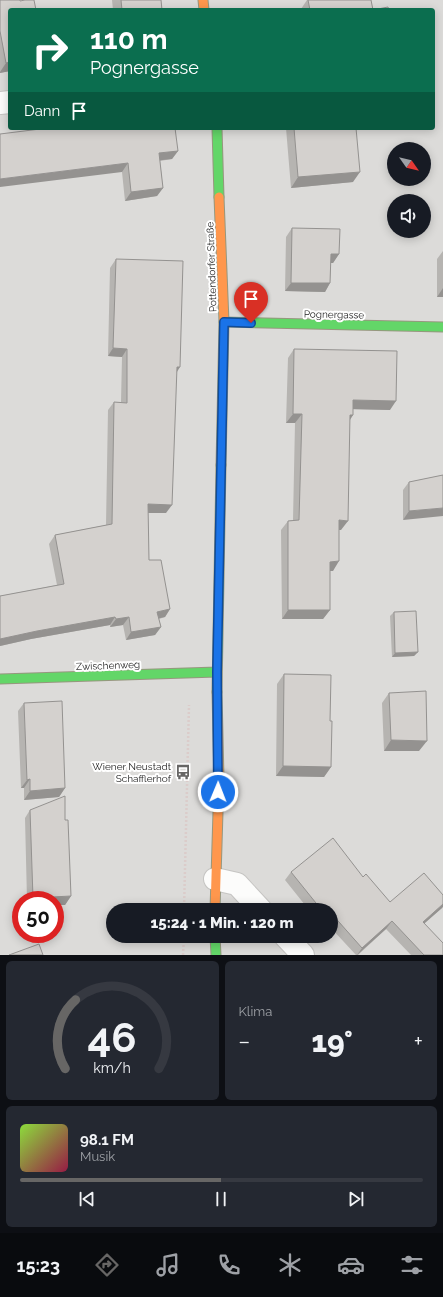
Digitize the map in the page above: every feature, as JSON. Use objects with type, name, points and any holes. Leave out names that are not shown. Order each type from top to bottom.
[{"type":"main road","name":"Pottendorfer Straße","points":[[215,903],[219,779],[217,672],[224,322],[217,130]]},
{"type":"main road","name":"Pognergasse","points":[[224,322],[443,327]]},
{"type":"main road","name":"Zwischenweg","points":[[0,679],[217,672]]},
{"type":"main road","points":[[216,943],[216,955]]},
{"type":"street","points":[[215,879],[237,884],[255,903]]},
{"type":"street","points":[[292,943],[303,955]]},
{"type":"path","points":[[184,903],[190,673]]},
{"type":"path","points":[[183,955],[184,943]]},
{"type":"shaded area","points":[[0,0],[443,0],[443,955],[0,955]]},
{"type":"building","points":[[0,0],[34,0],[36,8],[8,8],[8,62],[6,63],[0,31]]},
{"type":"building","points":[[121,0],[161,0],[162,8],[122,8]]},
{"type":"building","points":[[308,0],[371,0],[373,8],[310,8]]},
{"type":"building","points":[[32,130],[175,130],[178,151],[159,153],[163,188],[131,192],[128,163],[0,179],[0,134]]},
{"type":"building","points":[[294,130],[356,130],[360,172],[298,177]]},
{"type":"building","points":[[292,228],[340,229],[339,254],[331,254],[330,283],[291,283]]},
{"type":"building","points":[[116,259],[183,261],[180,367],[177,367],[172,505],[148,504],[149,560],[161,560],[170,609],[157,612],[161,627],[131,632],[129,617],[116,619],[115,617],[0,639],[0,596],[64,584],[55,535],[112,524],[114,402],[127,403],[127,349],[113,348]]},
{"type":"building","points":[[294,349],[397,351],[396,401],[353,400],[353,415],[350,415],[348,521],[339,520],[339,561],[330,562],[330,610],[288,610],[288,521],[299,520],[302,414],[293,414]]},
{"type":"building","points":[[443,475],[443,508],[409,511],[409,482]]},
{"type":"building","points":[[416,611],[418,652],[395,653],[394,612]]},
{"type":"building","points":[[284,674],[331,675],[331,767],[283,766]]},
{"type":"building","points":[[426,691],[427,741],[391,740],[389,693]]},
{"type":"building","points":[[62,701],[65,788],[30,791],[30,779],[27,780],[24,703]]},
{"type":"building","points":[[65,796],[65,820],[68,820],[71,896],[64,896],[64,891],[33,891],[30,810]]},
{"type":"building","points":[[333,838],[363,877],[366,874],[390,902],[424,873],[443,895],[443,904],[423,922],[443,943],[443,955],[424,955],[392,921],[362,948],[338,921],[338,903],[316,903],[291,872]]},
{"type":"building","points":[[39,944],[43,955],[9,955]]},
{"type":"traffic: fast","points":[[217,130],[219,197]]},
{"type":"traffic: fast","points":[[224,322],[443,327]]},
{"type":"traffic: fast","points":[[217,692],[221,465]]},
{"type":"traffic: fast","points":[[0,679],[217,672]]},
{"type":"traffic: fast","points":[[215,943],[216,955]]},
{"type":"traffic: slow","points":[[203,0],[204,8]]},
{"type":"traffic: slow","points":[[219,197],[224,322],[221,465]]},
{"type":"traffic: slow","points":[[215,903],[219,779],[217,692]]},
{"type":"place","name":"Wiener Neustadt Schafflerhof","points":[[183,772]]},
{"type":"route","points":[[218,792],[217,672],[224,322],[251,323]]}]
